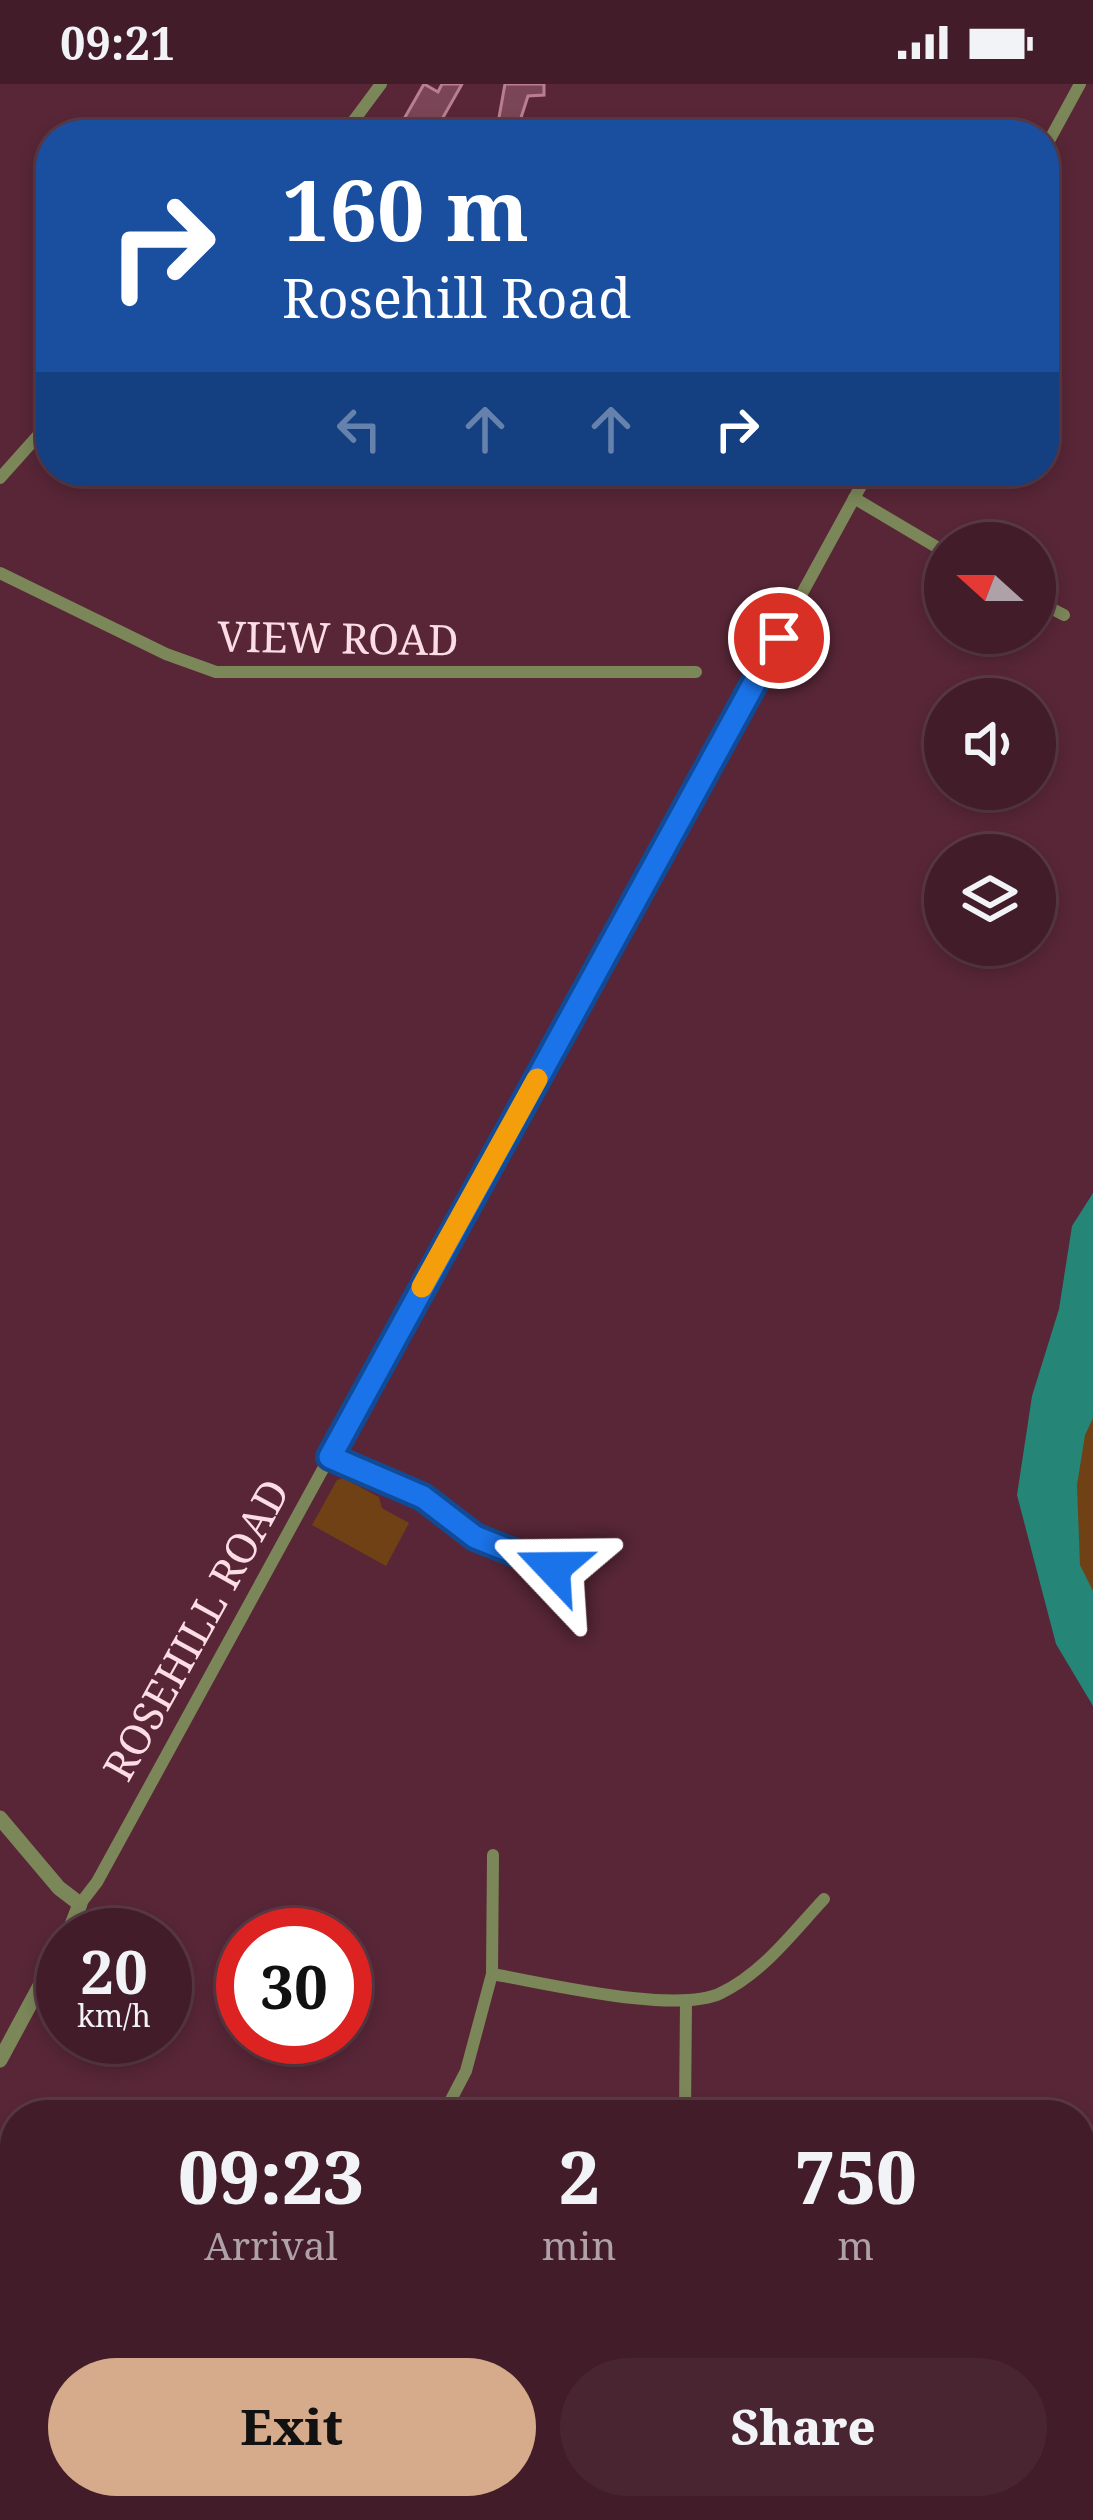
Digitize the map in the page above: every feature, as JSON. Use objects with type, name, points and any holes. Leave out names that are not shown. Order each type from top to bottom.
[{"type":"street","points":[[355,120],[381,84]]},
{"type":"street","points":[[1059,122],[1080,84]]},
{"type":"street","points":[[0,478],[36,438]]},
{"type":"street","name":"ROSEHILL ROAD","points":[[78,1908],[108,1862],[860,486]]},
{"type":"street","points":[[854,498],[924,540]]},
{"type":"street","name":"VIEW ROAD","points":[[0,573],[166,654],[216,672],[696,672]]},
{"type":"street","points":[[1056,611],[1064,615]]},
{"type":"street","points":[[330,1457],[423,1497],[475,1537],[553,1568]]},
{"type":"street","points":[[0,1818],[59,1888],[80,1904]]},
{"type":"street","points":[[451,2100],[466,2071],[492,1974],[493,1855]]},
{"type":"street","points":[[492,1974],[686,2002],[720,1994],[760,1967],[824,1899]]},
{"type":"street","points":[[0,2060],[36,1993]]},
{"type":"street","points":[[685,2100],[686,2002]]},
{"type":"shaded area","points":[[1093,1193],[1093,1418],[1085,1435],[1077,1485],[1080,1565],[1093,1591],[1093,1706],[1056,1644],[1017,1495],[1032,1396],[1059,1309],[1072,1226]]},
{"type":"shaded area","points":[[1093,1401],[1093,1638],[1070,1580],[1068,1460]]},
{"type":"shaded area","points":[[343,1478],[379,1497],[382,1508],[409,1523],[386,1566],[312,1525],[337,1480]]},
{"type":"building","points":[[424,84],[438,92],[442,84],[462,84],[442,120],[404,119]]},
{"type":"building","points":[[505,84],[544,84],[544,95],[528,96],[520,120],[499,120]]},
{"type":"slow traffic","points":[[422,1287],[537,1079]]},
{"type":"route","points":[[553,1568],[475,1537],[423,1497],[330,1457],[779,638]]}]
